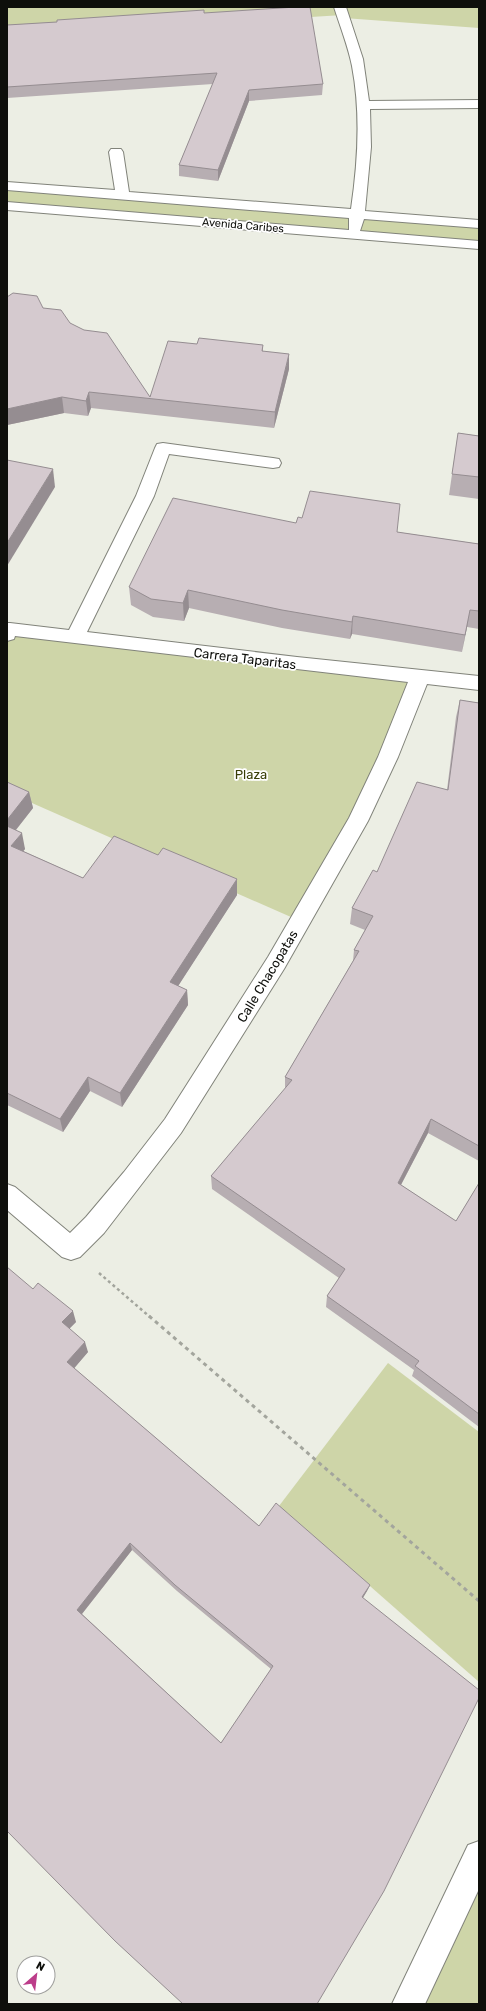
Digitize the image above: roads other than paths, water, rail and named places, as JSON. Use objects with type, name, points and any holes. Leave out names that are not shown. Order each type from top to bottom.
[{"type":"street","points":[[340,7],[358,65],[363,105],[365,158],[354,234]]},
{"type":"street","points":[[363,105],[479,104]]},
{"type":"street","points":[[116,152],[123,195]]},
{"type":"street","name":"Avenida Caribes","points":[[7,186],[479,224]]},
{"type":"street","name":"Avenida Caribes","points":[[7,206],[479,245]]},
{"type":"street","points":[[75,637],[145,496],[163,448],[273,463]]},
{"type":"street","name":"Carrera Taparitas","points":[[9,631],[75,637],[479,683]]},
{"type":"street","name":"Calle Chacopatas","points":[[7,1194],[72,1249],[95,1225],[132,1180],[173,1126],[276,963],[358,821],[388,757],[420,677]]},
{"type":"street","points":[[408,2004],[479,1856]]},
{"type":"park label","name":"Plaza","points":[[251,774]]}]
